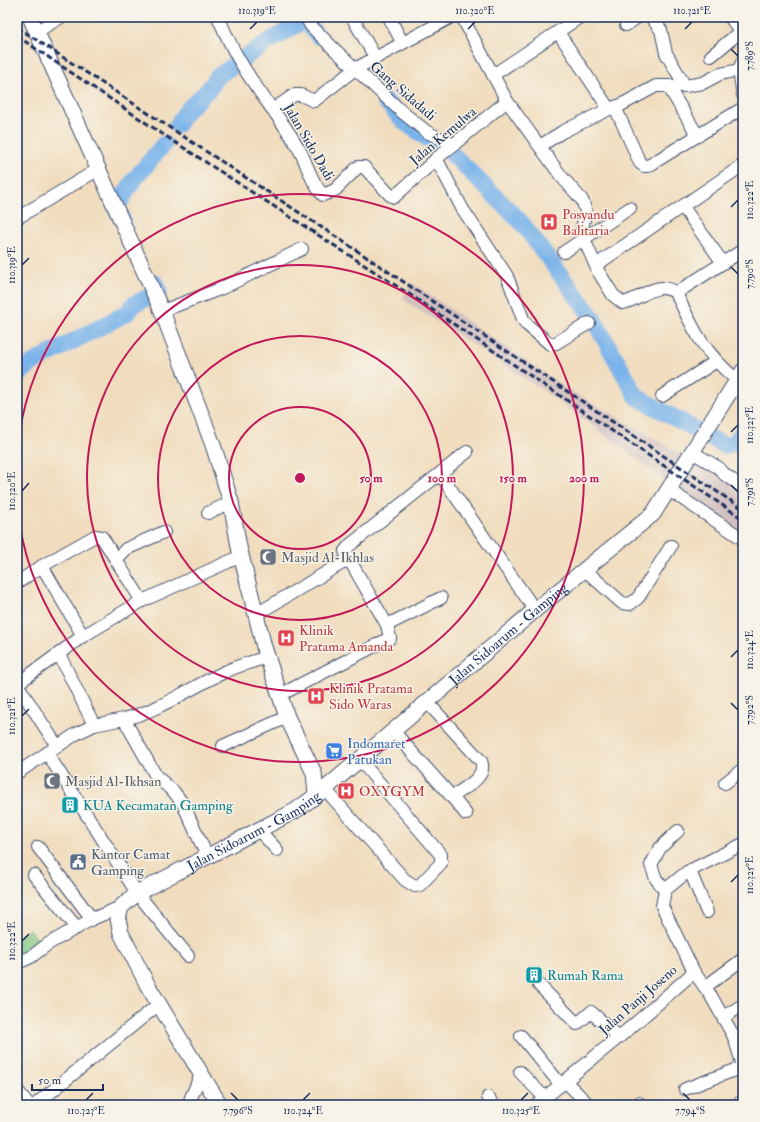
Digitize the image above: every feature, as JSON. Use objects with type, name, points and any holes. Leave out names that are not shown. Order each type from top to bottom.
[{"type":"main road","points":[[30,17],[157,299],[215,451],[231,502],[241,556],[255,615],[286,717],[314,773],[324,788]]},
{"type":"main road","name":"Jalan Sidoarum - Gamping","points":[[121,907],[137,893],[295,811],[393,731],[535,610],[653,514],[740,376]]},
{"type":"main road","points":[[121,907],[118,919],[121,933],[159,1004],[220,1105]]},
{"type":"street","points":[[36,32],[61,17]]},
{"type":"street","name":"Jalan Sido Dadi","points":[[218,17],[239,60],[274,109],[300,150],[309,174],[316,187],[323,194],[328,194],[335,190],[358,167],[364,167],[392,197],[399,194]]},
{"type":"street","points":[[352,17],[375,57]]},
{"type":"street","points":[[389,17],[402,42]]},
{"type":"street","points":[[274,109],[294,95],[301,95],[314,101],[353,70],[450,17]]},
{"type":"street","points":[[462,17],[507,101],[582,200],[586,210],[582,228],[584,239],[596,265],[613,295],[623,303],[660,287],[668,288],[676,293],[693,330],[715,362],[740,376]]},
{"type":"street","points":[[493,75],[580,17]]},
{"type":"street","points":[[626,25],[638,17]]},
{"type":"street","points":[[651,17],[661,30],[666,53],[685,86]]},
{"type":"street","points":[[711,56],[741,29],[730,17]]},
{"type":"street","name":"Gang Sidadadi","points":[[311,19],[334,49],[353,70],[416,124],[427,132],[454,145]]},
{"type":"street","points":[[558,32],[612,108],[640,163],[644,166],[648,166],[743,108]]},
{"type":"street","points":[[540,146],[562,132],[656,86],[685,86],[703,83],[720,74],[741,72],[743,95]]},
{"type":"street","points":[[668,86],[698,136]]},
{"type":"street","name":"Jalan Kemulwa","points":[[399,194],[439,156],[507,101]]},
{"type":"street","points":[[439,156],[462,208],[507,276],[526,324],[550,344],[556,343],[589,323]]},
{"type":"street","points":[[596,265],[743,165]]},
{"type":"street","points":[[17,218],[99,170]]},
{"type":"street","points":[[683,207],[722,263]]},
{"type":"street","points":[[564,252],[630,208]]},
{"type":"street","points":[[157,299],[220,289],[302,249]]},
{"type":"street","points":[[676,293],[743,250]]},
{"type":"street","points":[[662,396],[715,362]]},
{"type":"street","points":[[695,448],[725,475],[743,487]]},
{"type":"street","points":[[280,695],[388,640],[390,636],[386,625],[345,551],[350,544],[467,452]]},
{"type":"street","points":[[440,474],[535,610]]},
{"type":"street","points":[[669,490],[743,539]]},
{"type":"street","points":[[208,513],[231,502]]},
{"type":"street","points":[[116,560],[126,549],[164,532]]},
{"type":"street","points":[[17,583],[42,566],[97,535],[102,537],[142,601]]},
{"type":"street","points":[[585,570],[622,603],[630,604],[638,598],[671,546]]},
{"type":"street","points":[[58,746],[17,684],[83,636],[142,601],[241,556]]},
{"type":"street","points":[[255,615],[349,560]]},
{"type":"street","points":[[42,566],[83,636]]},
{"type":"street","points":[[386,625],[441,598]]},
{"type":"street","points":[[59,654],[94,725]]},
{"type":"street","points":[[17,773],[58,746],[94,725],[135,716],[178,698],[225,671],[268,657]]},
{"type":"street","points":[[427,702],[481,761],[483,766],[482,773],[478,778],[452,797]]},
{"type":"street","points":[[223,746],[286,717]]},
{"type":"street","points":[[124,719],[156,776],[174,792],[183,804],[208,856]]},
{"type":"street","points":[[393,731],[466,814]]},
{"type":"street","points":[[47,753],[137,893],[188,956]]},
{"type":"street","points":[[324,788],[405,880],[415,886],[420,885],[441,863],[441,855],[359,759]]},
{"type":"street","points":[[725,784],[743,769]]},
{"type":"street","points":[[258,829],[277,850]]},
{"type":"street","points":[[665,890],[656,879],[651,865],[660,848],[678,831]]},
{"type":"street","points":[[694,972],[662,906],[665,890],[690,872],[743,844]]},
{"type":"street","points":[[38,847],[92,919]]},
{"type":"street","points":[[690,872],[706,912]]},
{"type":"street","points":[[34,875],[78,928]]},
{"type":"street","points":[[18,962],[92,919],[121,907]]},
{"type":"street","points":[[705,987],[743,959]]},
{"type":"street","name":"Jalan Panji Joseno","points":[[541,1101],[619,1037],[694,972],[723,1017],[738,1036],[743,1067]]},
{"type":"street","points":[[539,985],[577,1024],[591,1012],[619,1037]]},
{"type":"street","points":[[17,1090],[35,1104],[159,1004]]},
{"type":"street","points":[[723,1017],[743,1005]]},
{"type":"street","points":[[521,1036],[563,1084],[589,1105]]},
{"type":"street","points":[[685,1089],[743,1067]]},
{"type":"street","points":[[520,1072],[541,1101]]},
{"type":"street","points":[[188,1105],[201,1074]]},
{"type":"street","points":[[736,1105],[743,1101]]},
{"type":"shaded area","points":[[412,283],[566,388],[685,456],[668,482],[558,400],[402,299]]},
{"type":"shaded area","points":[[692,461],[743,491],[743,534],[675,488]]},
{"type":"green space","points":[[30,929],[43,947],[17,957],[17,937]]},
{"type":"waterway","points":[[177,125],[187,110],[208,90],[218,76],[263,45],[305,20],[318,36]]},
{"type":"waterway","points":[[385,101],[404,122],[427,138],[445,147],[521,222],[592,317],[637,397],[725,446],[734,443],[743,432]]},
{"type":"waterway","points":[[123,220],[116,208],[134,180],[164,144]]},
{"type":"waterway","points":[[17,376],[32,363],[127,313],[134,304],[159,292],[155,283]]},
{"type":"railway","points":[[17,27],[353,248],[743,509]]},
{"type":"railway","points":[[17,36],[164,135],[409,294],[743,519]]},
{"type":"place","name":"Posyandu Balitaria","points":[[549,222]]},
{"type":"place","name":"Masjid Al-Ikhlas","points":[[268,557]]},
{"type":"place","name":"Klinik Pratama Amanda","points":[[286,638]]},
{"type":"place","name":"Klinik Pratama Sido Waras","points":[[316,696]]},
{"type":"place","name":"Indomaret Patukan","points":[[334,751]]},
{"type":"place","name":"Masjid Al-Ikhsan","points":[[52,781]]},
{"type":"place","name":"OXYGYM","points":[[346,791]]},
{"type":"place","name":"KUA Kecamatan Gamping","points":[[70,805]]},
{"type":"place","name":"Kantor Camat Gamping","points":[[78,862]]},
{"type":"place","name":"Rumah Rama","points":[[534,975]]}]
